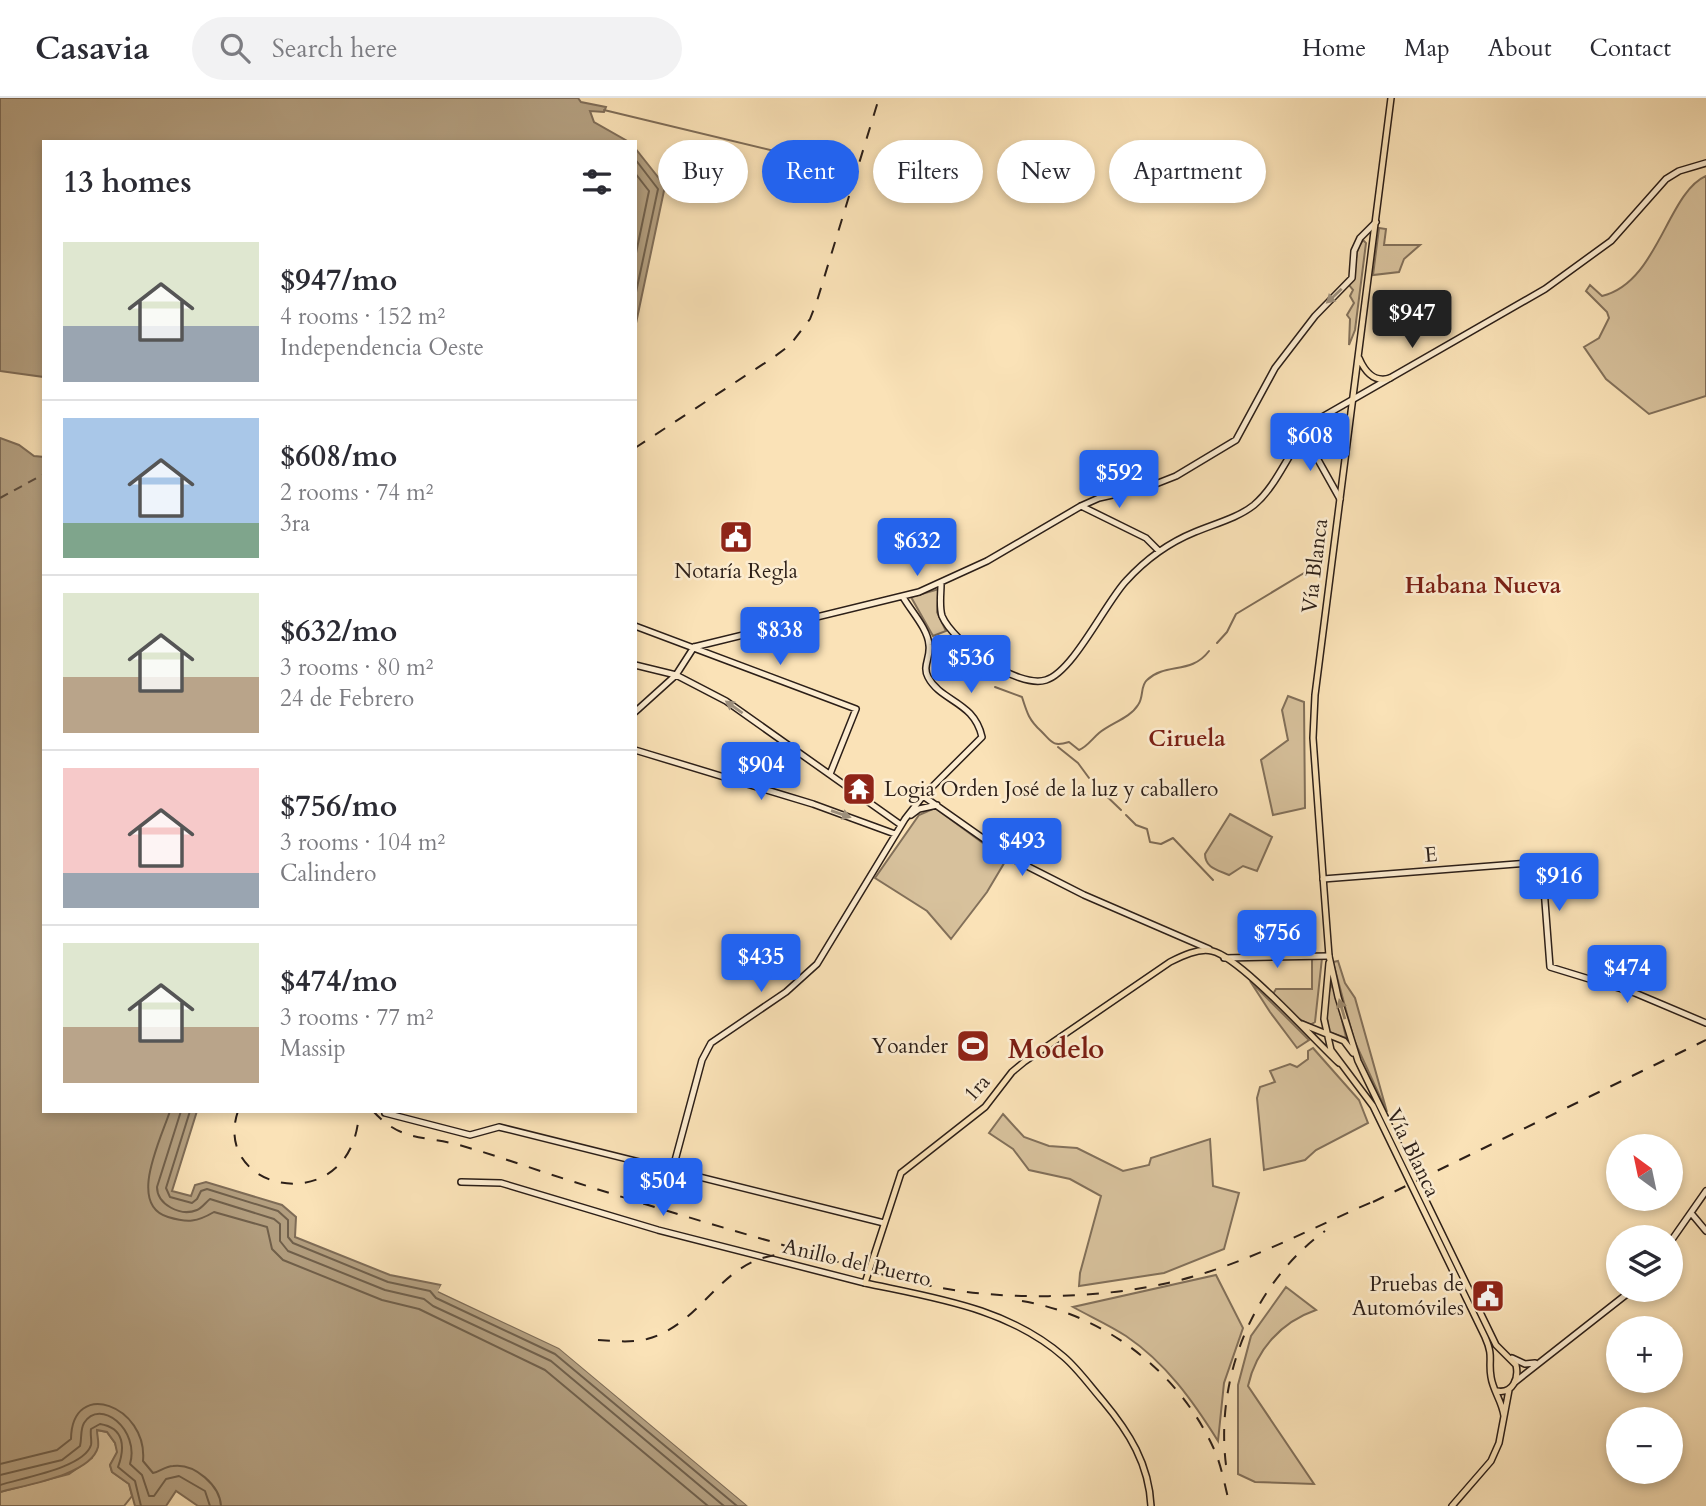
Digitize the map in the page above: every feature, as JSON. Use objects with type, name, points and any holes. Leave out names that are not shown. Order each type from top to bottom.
[{"type":"main road","name":"Vía Blanca","points":[[1391,98],[1316,684],[1313,738],[1329,957],[1324,1019],[1331,1050],[1373,1106],[1485,1337],[1492,1354],[1491,1363]]},
{"type":"main road","points":[[941,584],[940,611],[961,640],[1007,673],[1045,681],[1062,669],[1125,581],[1159,551],[1253,506],[1268,488],[1303,433],[1320,417],[1545,289],[1611,241],[1666,179],[1679,171],[1706,163]]},
{"type":"main road","points":[[637,710],[676,675],[694,647],[903,597],[941,584],[1081,506],[1099,498],[1148,487],[1176,476],[1236,440],[1275,368],[1315,316],[1352,278],[1352,258],[1360,238],[1376,221]]},
{"type":"main road","points":[[1360,238],[1373,238]]},
{"type":"main road","points":[[1359,356],[1374,379],[1390,378]]},
{"type":"main road","points":[[1303,433],[1340,499]]},
{"type":"main road","points":[[1081,506],[1146,538],[1162,544],[1171,543]]},
{"type":"main road","points":[[1146,538],[1159,551]]},
{"type":"main road","points":[[941,593],[951,579]]},
{"type":"main road","points":[[673,1168],[702,1060],[711,1042],[786,992],[817,964],[901,825],[923,796],[982,737],[965,706],[934,686],[927,676],[927,636],[903,597]]},
{"type":"main road","points":[[637,627],[856,709],[830,774]]},
{"type":"main road","points":[[637,665],[676,675],[726,701],[901,825]]},
{"type":"main road","points":[[637,751],[801,800],[895,834]]},
{"type":"main road","points":[[923,796],[1013,859],[1084,895],[1213,951],[1240,968],[1339,1063]]},
{"type":"main road","points":[[891,818],[907,817],[919,809],[937,805]]},
{"type":"main road","name":"E","points":[[1323,879],[1542,862],[1550,967],[1634,993],[1706,1023]]},
{"type":"main road","name":"1ra","points":[[865,1283],[901,1173],[985,1107],[1012,1072],[1170,962],[1194,952],[1213,951]]},
{"type":"main road","name":"Vía Blanca","points":[[1329,957],[1358,1061],[1496,1345],[1508,1356]]},
{"type":"main road","points":[[1224,958],[1329,957]]},
{"type":"main road","points":[[1311,1027],[1319,1026],[1324,1019]]},
{"type":"main road","points":[[1298,1022],[1344,1041],[1358,1061]]},
{"type":"main road","points":[[385,1113],[470,1135],[499,1127],[673,1168],[884,1223]]},
{"type":"main road","name":"Anillo del Puerto","points":[[461,1182],[501,1183],[658,1230],[865,1283],[953,1301],[995,1314],[1050,1345],[1066,1359],[1113,1413],[1136,1446],[1148,1478],[1151,1506]]},
{"type":"main road","points":[[1682,1225],[1706,1191]]},
{"type":"main road","points":[[1691,1213],[1706,1231]]},
{"type":"main road","points":[[1497,1391],[1510,1388],[1617,1302]]},
{"type":"main road","points":[[1504,1416],[1490,1376],[1491,1363],[1495,1357],[1508,1356],[1525,1364],[1545,1359]]},
{"type":"main road","points":[[1508,1356],[1517,1367],[1515,1382]]},
{"type":"main road","points":[[1452,1506],[1490,1461],[1499,1443],[1510,1388]]},
{"type":"shaded area","points":[[1706,176],[1706,396],[1649,414],[1606,379],[1584,347],[1599,338],[1609,318],[1607,312],[1586,291],[1590,285],[1602,296],[1621,288],[1636,274],[1649,257],[1681,200]]},
{"type":"shaded area","points":[[1379,228],[1386,229],[1384,245],[1420,245],[1404,259],[1399,272],[1373,275]]},
{"type":"shaded area","points":[[1363,240],[1366,243],[1355,330],[1349,345],[1350,319],[1347,315],[1354,303],[1350,296],[1353,290],[1349,285],[1354,274],[1357,251]]},
{"type":"shaded area","points":[[939,589],[937,612],[946,631],[933,636],[911,597]]},
{"type":"shaded area","points":[[1288,696],[1304,702],[1305,808],[1273,815],[1261,760],[1288,740],[1282,710]]},
{"type":"shaded area","points":[[935,808],[1006,860],[987,892],[951,939],[927,911],[875,878],[919,815]]},
{"type":"shaded area","points":[[1230,814],[1272,837],[1257,871],[1243,866],[1229,875],[1213,868],[1207,862],[1205,854]]},
{"type":"shaded area","points":[[1322,958],[1315,1022],[1310,1025],[1297,1018],[1273,994],[1276,989],[1312,989],[1312,959]]},
{"type":"shaded area","points":[[1338,961],[1345,983],[1355,998],[1387,1112],[1354,1040],[1333,962]]},
{"type":"shaded area","points":[[1250,981],[1309,1040],[1297,1048]]},
{"type":"shaded area","points":[[1333,983],[1346,1038],[1329,1032],[1327,1006]]},
{"type":"shaded area","points":[[1313,1048],[1359,1100],[1368,1123],[1316,1150],[1305,1160],[1264,1170],[1257,1098],[1260,1087],[1275,1082],[1270,1071],[1290,1064],[1297,1067],[1308,1059],[1308,1051]]},
{"type":"shaded area","points":[[1003,1114],[1024,1137],[1049,1146],[1077,1148],[1123,1171],[1149,1165],[1151,1158],[1210,1139],[1213,1186],[1239,1193],[1224,1249],[1164,1273],[1079,1286],[1080,1273],[1101,1196],[1070,1179],[1029,1170],[1013,1149],[989,1133]]},
{"type":"shaded area","points":[[1216,1275],[1243,1328],[1224,1383],[1218,1441],[1188,1397],[1154,1358],[1126,1336],[1073,1307]]},
{"type":"shaded area","points":[[1286,1287],[1316,1310],[1292,1322],[1272,1339],[1257,1361],[1248,1386],[1314,1484],[1255,1482],[1238,1474],[1238,1385],[1251,1336]]},
{"type":"shaded area","points":[[97,1430],[107,1432],[115,1443],[118,1452],[110,1465],[112,1472],[129,1484],[132,1496],[124,1506],[0,1506],[0,1492],[69,1474],[92,1458]]},
{"type":"water","points":[[0,98],[578,98],[581,102],[606,107],[604,112],[590,111],[594,122],[626,140],[42,140],[42,377],[0,371]]},
{"type":"water","points":[[637,151],[658,177],[658,203],[661,203],[637,319]]},
{"type":"water","points":[[0,438],[19,445],[34,456],[42,457],[42,1113],[196,1113],[172,1191],[191,1196],[195,1185],[206,1182],[282,1205],[296,1217],[295,1237],[390,1275],[441,1285],[439,1292],[559,1348],[748,1506],[198,1506],[176,1491],[166,1506],[135,1506],[129,1484],[112,1472],[110,1465],[117,1452],[115,1443],[107,1432],[97,1430],[98,1447],[93,1457],[83,1465],[56,1477],[0,1492]]},
{"type":"pier","points":[[443,1282],[443,1290],[561,1345],[752,1506],[748,1506],[559,1348],[438,1291]]},
{"type":"waterway","points":[[604,110],[762,148]]},
{"type":"waterway","points":[[1313,566],[1318,561]]},
{"type":"waterway","points":[[1217,643],[1227,632],[1236,614],[1309,570]]},
{"type":"waterway","points":[[995,687],[1022,697],[1031,720],[1050,741],[1056,744],[1069,742],[1079,750],[1104,729],[1135,710],[1147,680],[1162,671],[1194,663],[1209,651]]},
{"type":"waterway","points":[[1058,747],[1078,763],[1089,778]]},
{"type":"waterway","points":[[1096,786],[1121,810]]},
{"type":"waterway","points":[[1126,815],[1136,825],[1147,829],[1150,842],[1161,844],[1173,838],[1213,880]]},
{"type":"ferry route","points":[[0,498],[42,475]]},
{"type":"railway","points":[[637,447],[774,357],[790,345],[810,319],[879,98]]},
{"type":"railway","points":[[1373,1202],[1706,1040]]},
{"type":"railway","points":[[238,1113],[235,1139],[245,1161],[263,1176],[286,1183],[312,1181],[334,1169],[352,1146],[359,1113]]},
{"type":"railway","points":[[375,1113],[393,1128],[413,1136],[472,1149],[871,1271],[931,1286],[988,1294],[1081,1295],[1168,1283],[1249,1257],[1379,1199]]},
{"type":"railway","points":[[1226,1465],[1224,1432],[1227,1399],[1244,1335],[1259,1305],[1278,1277],[1300,1252],[1325,1231]]},
{"type":"railway","points":[[598,1340],[647,1339],[668,1330],[687,1317],[734,1273],[752,1262],[774,1255],[801,1255]]},
{"type":"railway","points":[[1022,1301],[1053,1308],[1082,1319],[1136,1351],[1160,1372],[1181,1395],[1214,1449],[1230,1506]]},
{"type":"place","name":"Notaría Regla","points":[[736,537]]},
{"type":"place","name":"Logia Orden José de la luz y caballero","points":[[859,789]]},
{"type":"place","name":"Yoander","points":[[973,1046]]},
{"type":"place","name":"Pruebas de Automóviles","points":[[1488,1296]]},
{"type":"district","name":"Habana Nueva","points":[[1483,585]]},
{"type":"district","name":"Ciruela","points":[[1187,738]]},
{"type":"district","name":"Modelo","points":[[1056,1049]]}]
